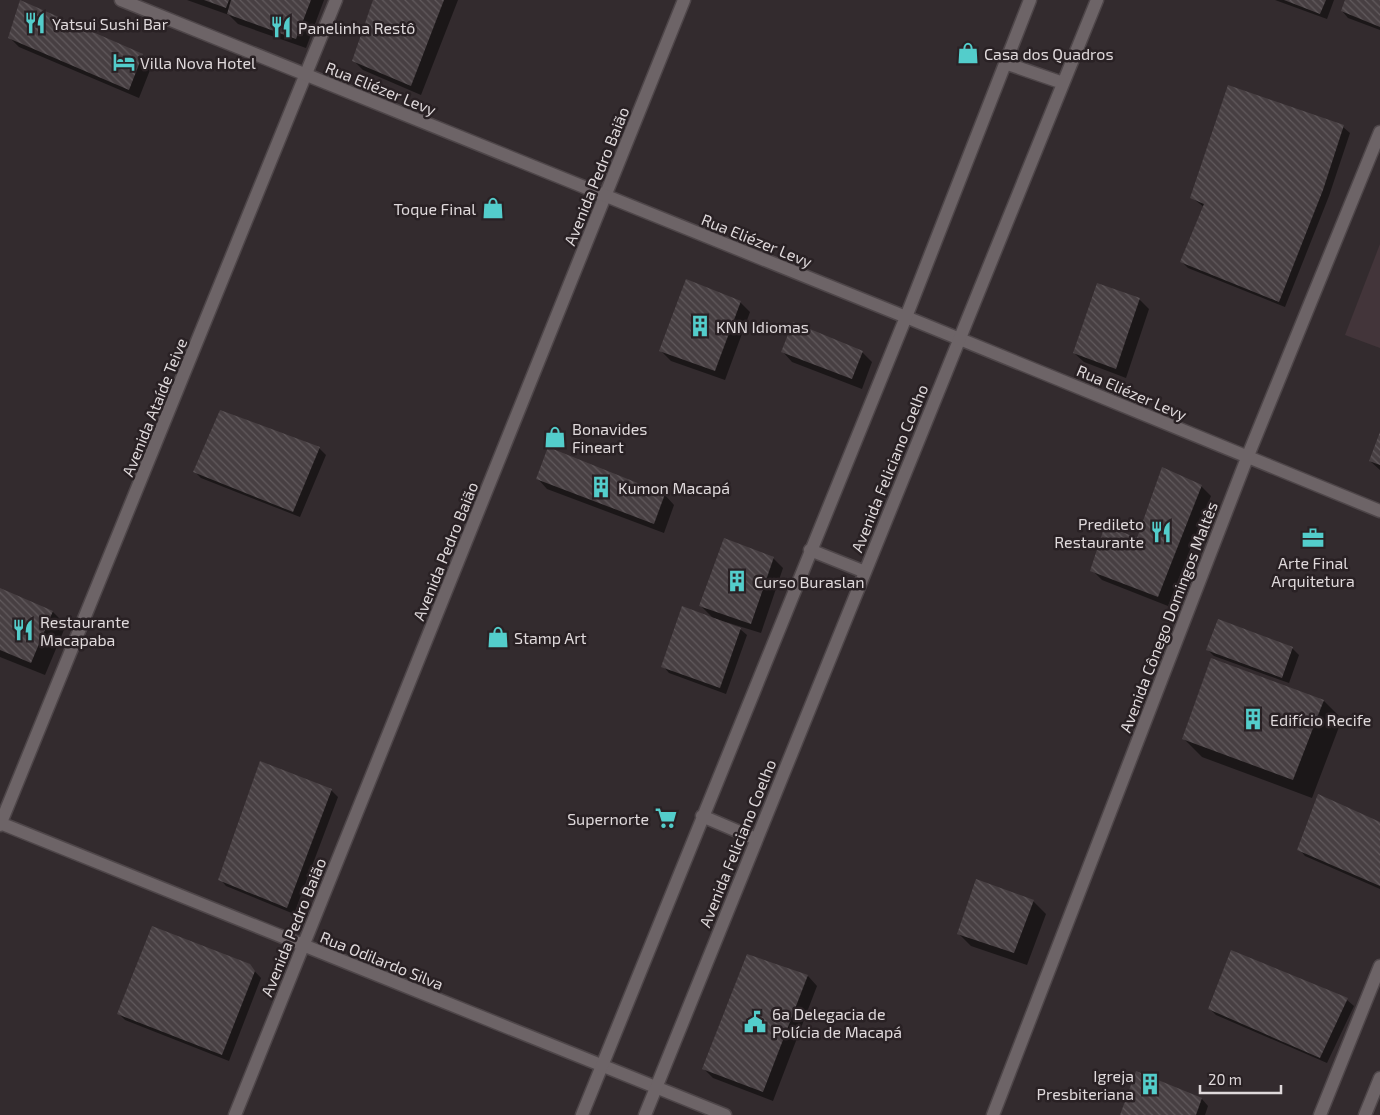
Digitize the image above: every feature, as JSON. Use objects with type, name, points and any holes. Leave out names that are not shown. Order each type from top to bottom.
[{"type":"street","name":"Rua Eliézer Levy","points":[[121,0],[605,197],[959,337],[1247,458],[1380,511]]},
{"type":"street","name":"Avenida Ataíde Teive","points":[[0,824],[307,76],[336,0]]},
{"type":"street","name":"Avenida Pedro Baião","points":[[235,1115],[684,0]]},
{"type":"street","points":[[582,1115],[906,317],[1030,0]]},
{"type":"street","name":"Avenida Feliciano Coelho","points":[[644,1115],[1097,0]]},
{"type":"street","points":[[1005,63],[1063,83]]},
{"type":"street","name":"Avenida Cônego Domingos Maltês","points":[[992,1115],[1247,458],[1380,132]]},
{"type":"street","points":[[810,550],[865,572]]},
{"type":"street","points":[[702,816],[756,839]]},
{"type":"street","name":"Rua Odilardo Silva","points":[[0,824],[725,1115]]},
{"type":"street","points":[[1320,1115],[1380,966]]},
{"type":"street","points":[[1365,1115],[1380,1078]]},
{"type":"shaded area","points":[[1380,244],[1380,348],[1345,335]]},
{"type":"building","points":[[20,0],[143,54],[129,90],[8,38]]},
{"type":"building","points":[[204,0],[229,0],[226,8]]},
{"type":"building","name":"Panelinha Restô","points":[[231,0],[311,0],[296,39],[227,14]]},
{"type":"building","points":[[373,0],[444,0],[411,86],[352,61]]},
{"type":"building","points":[[1284,0],[1326,0],[1320,14]]},
{"type":"building","points":[[1345,0],[1380,0],[1380,27],[1341,11]]},
{"type":"building","points":[[1228,85],[1344,125],[1323,190],[1279,302],[1180,262],[1204,204],[1190,198]]},
{"type":"building","name":"KNN Idiomas","points":[[686,279],[741,301],[715,371],[659,351]]},
{"type":"building","points":[[1097,283],[1140,298],[1116,369],[1073,353]]},
{"type":"building","points":[[793,322],[863,351],[852,379],[781,352]]},
{"type":"building","points":[[220,410],[320,447],[293,512],[193,472]]},
{"type":"building","points":[[1380,432],[1380,465],[1369,461]]},
{"type":"building","name":"Kumon Macapá","points":[[548,447],[665,494],[654,524],[536,479]]},
{"type":"building","name":"Predileto Restaurante","points":[[1162,467],[1202,485],[1158,597],[1090,571],[1105,525],[1137,538]]},
{"type":"building","name":"Curso Buraslan","points":[[724,538],[774,557],[751,624],[699,606]]},
{"type":"building","name":"Restaurante Macapaba","points":[[0,588],[53,611],[31,663],[0,650]]},
{"type":"building","points":[[682,606],[741,628],[720,688],[661,667]]},
{"type":"building","points":[[1218,619],[1293,647],[1282,678],[1206,650]]},
{"type":"building","name":"Edifício Recife","points":[[1211,658],[1324,700],[1293,780],[1182,739]]},
{"type":"building","points":[[260,761],[332,789],[287,908],[218,880]]},
{"type":"building","points":[[1318,794],[1380,822],[1380,886],[1297,850]]},
{"type":"building","points":[[976,879],[1034,900],[1014,953],[957,934]]},
{"type":"building","points":[[152,926],[250,964],[255,971],[222,1055],[117,1014]]},
{"type":"building","points":[[1231,950],[1348,998],[1320,1058],[1208,1009]]},
{"type":"building","name":"6a Delegacia de Polícia de Macapá","points":[[747,954],[808,975],[763,1092],[702,1069]]},
{"type":"building","name":"Igreja Presbiteriana","points":[[1136,1071],[1202,1098],[1196,1115],[1120,1115]]},
{"type":"place","name":"Yatsui Sushi Bar","points":[[35,23]]},
{"type":"place","name":"Panelinha Restô","points":[[281,27]]},
{"type":"place","name":"Casa dos Quadros","points":[[968,53]]},
{"type":"place","name":"Villa Nova Hotel","points":[[124,62]]},
{"type":"place","name":"Toque Final","points":[[493,208]]},
{"type":"place","name":"KNN Idiomas","points":[[700,326]]},
{"type":"place","name":"Bonavides Fineart","points":[[555,437]]},
{"type":"place","name":"Kumon Macapá","points":[[601,487]]},
{"type":"place","name":"Predileto Restaurante","points":[[1161,532]]},
{"type":"place","name":"Arte Final Arquitetura","points":[[1313,538]]},
{"type":"place","name":"Curso Buraslan","points":[[737,581]]},
{"type":"place","name":"Restaurante Macapaba","points":[[23,630]]},
{"type":"place","name":"Stamp Art","points":[[498,637]]},
{"type":"place","name":"Edifício Recife","points":[[1253,719]]},
{"type":"place","name":"Supernorte","points":[[666,818]]},
{"type":"place","name":"6a Delegacia de Polícia de Macapá","points":[[755,1022]]},
{"type":"place","name":"Igreja Presbiteriana","points":[[1150,1084]]}]
